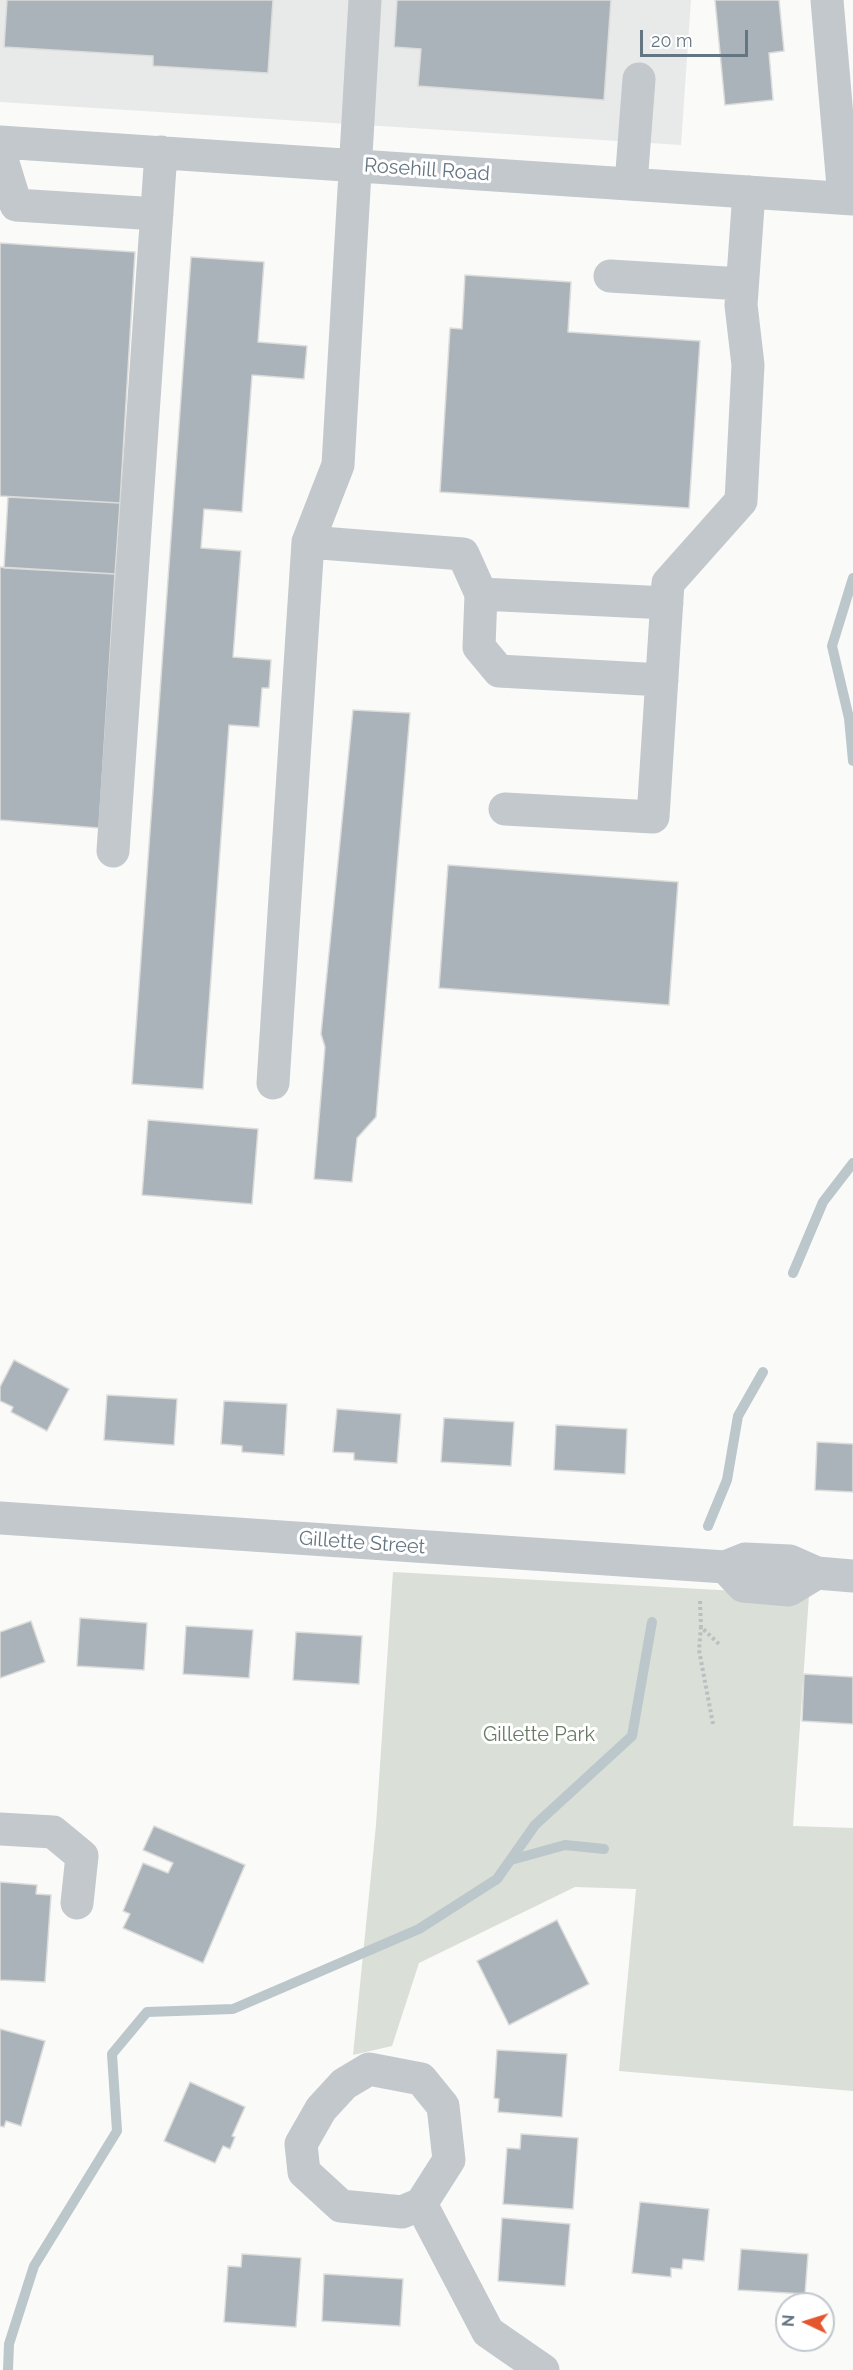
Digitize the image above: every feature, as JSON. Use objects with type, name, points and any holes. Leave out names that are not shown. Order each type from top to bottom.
[{"type":"street","points":[[273,1083],[308,542],[338,465],[365,0]]},
{"type":"street","points":[[827,0],[849,198]]},
{"type":"street","points":[[631,184],[639,79]]},
{"type":"street","name":"Rosehill Road","points":[[0,142],[849,198]]},
{"type":"street","points":[[113,851],[161,152]]},
{"type":"street","points":[[0,153],[16,205],[157,214]]},
{"type":"street","points":[[505,809],[653,817],[668,583],[741,501],[748,365],[741,305],[749,192]]},
{"type":"street","points":[[610,276],[742,285]]},
{"type":"street","points":[[308,542],[463,554],[481,594],[479,647],[499,671],[662,680]]},
{"type":"street","points":[[481,594],[667,603]]},
{"type":"street","name":"Gillette Street","points":[[0,1518],[725,1567],[743,1586],[789,1590],[817,1573],[853,1575]]},
{"type":"street","points":[[0,1829],[53,1832],[82,1856],[77,1903]]},
{"type":"street","points":[[369,2069],[421,2079],[442,2106],[449,2160],[421,2204],[402,2212],[340,2206],[304,2172],[301,2144],[321,2109],[344,2084],[369,2069]]},
{"type":"street","points":[[421,2204],[488,2332],[543,2370]]},
{"type":"path","points":[[700,1600],[699,1650],[712,1724]]},
{"type":"path","points":[[701,1627],[719,1644]]},
{"type":"shaded area","points":[[0,0],[691,0],[681,145],[0,102]]},
{"type":"green space","name":"Gillette Park","points":[[393,1572],[809,1595],[793,1826],[853,1828],[853,2091],[619,2071],[636,1889],[575,1887],[419,1963],[392,2046],[353,2055],[376,1825]]},
{"type":"building","points":[[7,0],[273,0],[268,73],[153,66],[153,56],[4,47]]},
{"type":"building","points":[[397,0],[611,0],[604,100],[418,86],[421,49],[394,47]]},
{"type":"building","points":[[715,0],[779,0],[784,51],[769,53],[773,100],[725,105]]},
{"type":"building","points":[[0,243],[135,252],[120,503],[0,496]]},
{"type":"building","points":[[191,257],[264,262],[258,342],[307,346],[304,379],[252,375],[242,512],[204,509],[201,548],[241,551],[233,657],[271,660],[269,688],[262,688],[259,727],[229,725],[203,1089],[132,1084]]},
{"type":"building","points":[[465,275],[571,282],[568,332],[700,341],[689,508],[440,492],[450,328],[462,329]]},
{"type":"building","points":[[8,497],[120,503],[115,574],[4,568]]},
{"type":"building","points":[[0,567],[115,574],[99,828],[0,820]]},
{"type":"building","points":[[353,710],[410,713],[376,1117],[357,1138],[352,1182],[314,1179],[325,1047],[321,1034]]},
{"type":"building","points":[[448,865],[678,882],[669,1005],[439,988]]},
{"type":"building","points":[[148,1120],[258,1129],[252,1204],[142,1195]]},
{"type":"building","points":[[14,1360],[69,1389],[47,1431],[11,1412],[13,1407],[0,1401],[0,1387]]},
{"type":"building","points":[[107,1395],[177,1399],[174,1445],[104,1440]]},
{"type":"building","points":[[224,1401],[287,1404],[284,1455],[242,1452],[242,1446],[221,1444]]},
{"type":"building","points":[[337,1409],[401,1414],[397,1463],[354,1460],[354,1453],[333,1452]]},
{"type":"building","points":[[444,1418],[514,1422],[511,1466],[441,1462]]},
{"type":"building","points":[[556,1425],[627,1429],[625,1474],[554,1470]]},
{"type":"building","points":[[817,1442],[853,1444],[853,1492],[815,1490]]},
{"type":"building","points":[[80,1618],[147,1623],[144,1670],[77,1666]]},
{"type":"building","points":[[31,1621],[45,1662],[0,1678],[0,1632]]},
{"type":"building","points":[[186,1626],[253,1630],[249,1678],[183,1674]]},
{"type":"building","points":[[296,1632],[362,1636],[359,1684],[293,1680]]},
{"type":"building","points":[[804,1674],[853,1677],[853,1724],[802,1721]]},
{"type":"building","points":[[154,1826],[245,1865],[203,1963],[123,1928],[130,1914],[123,1911],[143,1863],[168,1873],[173,1863],[143,1850]]},
{"type":"building","points":[[0,1882],[37,1885],[36,1894],[51,1895],[45,1982],[0,1980]]},
{"type":"building","points":[[557,1920],[589,1984],[509,2025],[477,1961]]},
{"type":"building","points":[[0,2029],[45,2041],[21,2126],[6,2121],[4,2127],[0,2126]]},
{"type":"building","points":[[497,2050],[567,2054],[562,2117],[498,2112],[499,2099],[494,2098]]},
{"type":"building","points":[[190,2082],[245,2107],[232,2136],[235,2137],[230,2149],[223,2146],[215,2163],[164,2141]]},
{"type":"building","points":[[521,2134],[578,2138],[573,2209],[503,2204],[507,2148],[520,2149]]},
{"type":"building","points":[[640,2202],[709,2209],[704,2261],[683,2259],[682,2269],[671,2268],[671,2277],[632,2273]]},
{"type":"building","points":[[502,2218],[570,2224],[565,2286],[498,2281]]},
{"type":"building","points":[[741,2249],[808,2254],[805,2292],[738,2290]]},
{"type":"building","points":[[242,2254],[301,2258],[296,2327],[224,2322],[228,2266],[241,2267]]},
{"type":"building","points":[[324,2274],[403,2279],[400,2326],[322,2321]]},
{"type":"waterway","points":[[853,578],[832,646],[849,718],[853,761]]},
{"type":"waterway","points":[[793,1273],[823,1202],[853,1163]]},
{"type":"waterway","points":[[708,1526],[727,1480],[738,1416],[763,1372]]},
{"type":"waterway","points":[[8,2370],[9,2344],[34,2266],[117,2131],[112,2054],[147,2012],[233,2009],[419,1929],[497,1879],[535,1825],[632,1736],[652,1622]]},
{"type":"waterway","points":[[511,1860],[565,1845],[604,1849]]}]
